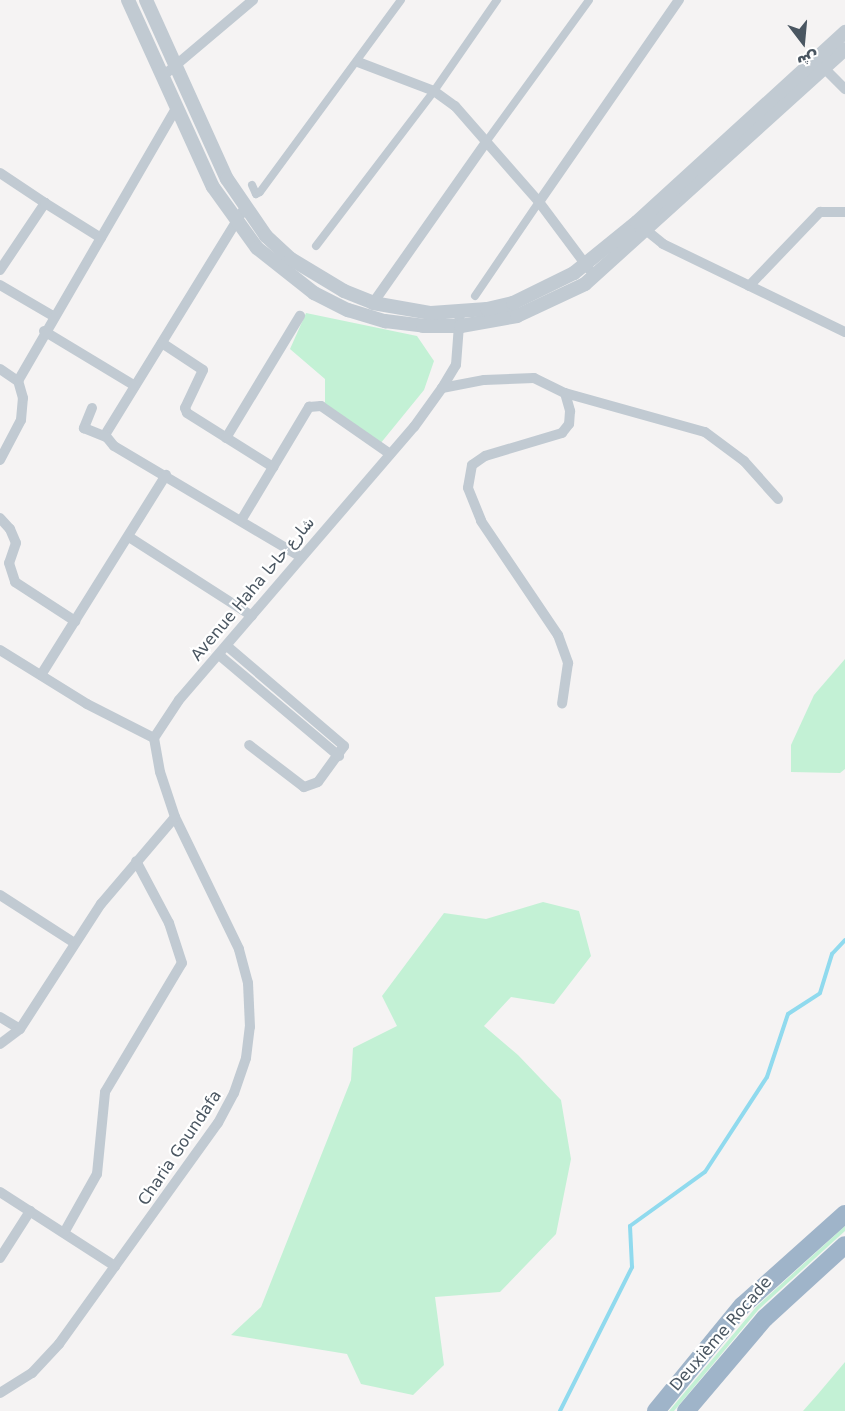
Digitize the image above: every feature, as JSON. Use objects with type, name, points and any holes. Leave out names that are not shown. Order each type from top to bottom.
[{"type":"highway","name":"Deuxième Rocade","points":[[656,1411],[742,1306],[845,1214]]},
{"type":"highway","name":"Deuxième Rocade","points":[[687,1411],[765,1318],[845,1245]]},
{"type":"street","points":[[128,0],[213,187],[235,223],[282,271],[348,310],[385,321],[461,319],[538,294],[642,227]]},
{"type":"street","points":[[146,0],[244,209],[291,259],[316,277],[373,303],[490,323],[544,306],[594,277],[642,227],[740,137],[845,32]]},
{"type":"street","points":[[163,76],[253,0]]},
{"type":"street","points":[[252,185],[256,194],[260,192],[358,62],[401,0]]},
{"type":"street","points":[[316,246],[434,91],[497,0]]},
{"type":"street","points":[[373,303],[589,0]]},
{"type":"street","points":[[475,296],[679,0]]},
{"type":"street","points":[[740,137],[845,49]]},
{"type":"street","points":[[358,62],[434,91],[455,106],[539,202],[594,277]]},
{"type":"street","points":[[824,68],[845,89]]},
{"type":"street","points":[[18,381],[44,331],[177,107]]},
{"type":"street","points":[[0,173],[101,238]]},
{"type":"street","points":[[0,270],[45,203]]},
{"type":"street","points":[[106,438],[106,428],[135,386],[244,209]]},
{"type":"street","points":[[749,286],[820,212],[845,212]]},
{"type":"street","points":[[642,227],[663,244],[845,332]]},
{"type":"street","points":[[0,285],[53,316]]},
{"type":"street","points":[[226,438],[300,316]]},
{"type":"street","name":"Avenue Haha شارع حاحا","points":[[154,738],[165,717],[390,454],[442,388],[456,365],[461,319]]},
{"type":"street","points":[[44,331],[135,386]]},
{"type":"street","points":[[162,343],[203,370],[185,411],[273,467]]},
{"type":"street","points":[[0,369],[18,381],[23,398],[21,420],[0,460]]},
{"type":"street","points":[[442,388],[483,380],[534,378],[565,393],[705,432],[744,461],[778,499]]},
{"type":"street","points":[[561,704],[568,663],[558,635],[481,521],[468,488],[472,465],[485,456],[562,433],[569,424],[570,411],[565,393]]},
{"type":"street","points":[[242,519],[309,407],[316,404],[390,454]]},
{"type":"street","points":[[92,408],[84,428],[106,438],[301,557]]},
{"type":"street","points":[[40,675],[166,475]]},
{"type":"street","points":[[0,518],[10,528],[16,543],[9,563],[15,582],[75,621]]},
{"type":"street","points":[[129,537],[252,616]]},
{"type":"street","points":[[227,646],[343,742],[339,756],[318,782],[304,786],[295,783],[249,745]]},
{"type":"street","points":[[0,650],[40,675],[154,738]]},
{"type":"street","points":[[219,655],[339,756]]},
{"type":"street","name":"Charia Goundafa","points":[[0,1393],[44,1363],[219,1123],[234,1093],[250,1028],[248,983],[239,949],[175,817],[160,772],[154,738]]},
{"type":"street","points":[[0,1044],[20,1029],[73,942],[136,861],[175,817]]},
{"type":"street","points":[[65,1231],[95,1179],[105,1092],[182,963],[172,932],[136,861]]},
{"type":"street","points":[[0,895],[73,942]]},
{"type":"street","points":[[0,1017],[20,1029]]},
{"type":"street","points":[[0,1192],[65,1231],[115,1266]]},
{"type":"street","points":[[0,1258],[30,1211]]},
{"type":"green space","points":[[306,313],[417,336],[434,361],[424,390],[380,444],[325,405],[325,379],[290,349]]},
{"type":"green space","points":[[845,659],[845,769],[840,773],[791,772],[791,745],[814,695]]},
{"type":"green space","points":[[543,902],[579,911],[591,956],[554,1004],[511,997],[484,1026],[518,1055],[561,1100],[571,1159],[556,1234],[500,1292],[435,1297],[444,1365],[413,1395],[361,1384],[347,1354],[231,1335],[261,1307],[351,1080],[353,1048],[397,1026],[382,996],[444,913],[486,919]]},
{"type":"green space","points":[[845,1226],[845,1231],[759,1309],[674,1411],[669,1411],[756,1307]]},
{"type":"green space","points":[[845,1362],[845,1411],[803,1411],[818,1394]]},
{"type":"waterway","points":[[560,1411],[632,1267],[630,1226],[705,1172],[767,1077],[788,1014],[820,993],[832,954],[845,940]]}]
